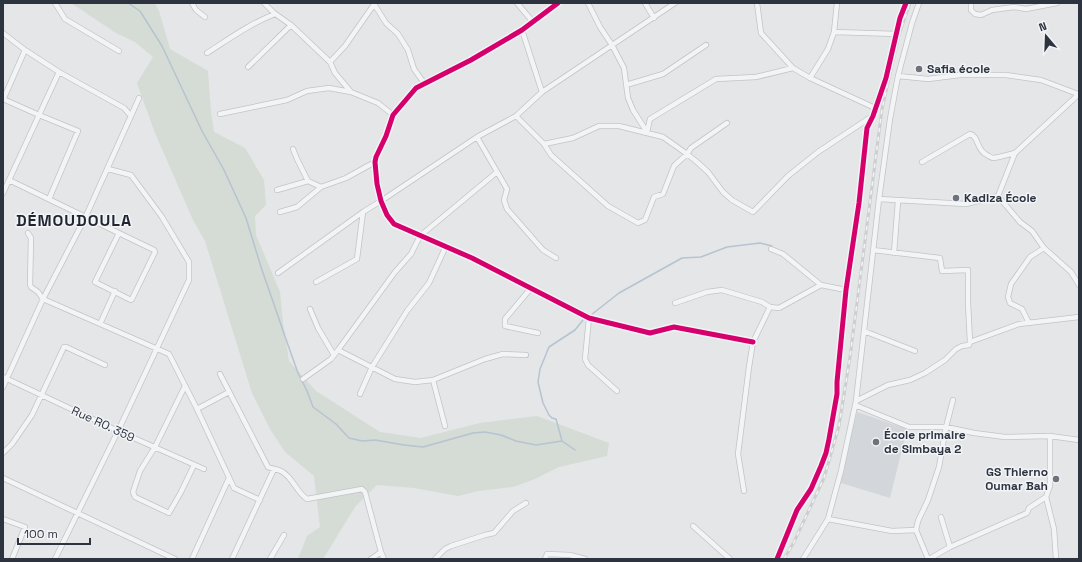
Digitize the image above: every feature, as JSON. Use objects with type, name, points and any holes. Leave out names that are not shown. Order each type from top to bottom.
[{"type":"street","points":[[55,3],[65,19],[120,51]]},
{"type":"street","points":[[192,3],[196,10],[205,17]]},
{"type":"street","points":[[264,3],[275,14],[291,25],[330,62],[335,73],[351,92]]},
{"type":"street","points":[[517,3],[533,22]]},
{"type":"street","points":[[558,3],[522,30],[471,60],[416,88],[393,115],[375,162],[377,184],[381,201],[387,215],[394,224],[472,258],[589,318],[650,334],[674,327],[753,342]]},
{"type":"street","points":[[588,3],[624,68],[628,98],[633,110],[647,132]]},
{"type":"street","points":[[646,3],[654,18]]},
{"type":"street","points":[[278,273],[363,212],[477,137],[516,116],[542,92],[675,3]]},
{"type":"street","points":[[757,3],[761,33],[793,68],[810,78],[875,108]]},
{"type":"street","points":[[810,78],[828,49],[834,32],[837,3]]},
{"type":"street","points":[[777,559],[797,510],[811,489],[826,453],[837,394],[836,382],[846,290],[859,203],[867,128],[873,116],[886,78],[900,18],[906,3]]},
{"type":"street","points":[[803,559],[828,519],[841,471],[855,403],[890,119],[898,76],[919,3]]},
{"type":"street","points":[[971,3],[971,10],[975,14],[981,15],[992,10],[1014,7],[1026,10],[1057,3]]},
{"type":"street","points":[[330,62],[345,46],[375,4],[386,23],[398,34],[408,50],[414,69],[424,83]]},
{"type":"street","points":[[207,53],[238,33],[266,17],[275,14]]},
{"type":"street","points":[[248,67],[291,25]]},
{"type":"street","points":[[522,30],[542,92]]},
{"type":"street","points":[[834,32],[896,34]]},
{"type":"street","points":[[3,33],[25,50],[59,72],[124,108],[131,116]]},
{"type":"street","points":[[626,85],[663,74],[706,45]]},
{"type":"street","points":[[25,50],[3,99],[78,131],[49,199]]},
{"type":"street","points":[[647,132],[650,119],[716,79],[756,77],[793,68]]},
{"type":"street","points":[[3,193],[59,72]]},
{"type":"street","points":[[898,76],[928,79],[960,75],[1006,75],[1041,80],[1079,94],[1015,153],[998,196]]},
{"type":"street","points":[[220,114],[286,100],[307,92],[329,88],[351,92],[378,103],[393,115]]},
{"type":"street","points":[[3,387],[5,378],[43,298],[86,216],[139,98]]},
{"type":"street","points":[[516,116],[544,144],[551,156],[608,206],[638,223],[645,220],[654,197],[663,194],[674,166],[687,154],[691,148],[727,123]]},
{"type":"street","points":[[544,144],[573,138],[600,126],[619,126],[663,137],[687,154],[708,172],[723,192],[732,200],[753,212],[788,176],[818,152],[873,116]]},
{"type":"street","points":[[922,162],[970,134],[973,134],[978,146],[984,154],[993,158],[1015,153]]},
{"type":"street","points":[[477,137],[507,190],[504,200],[507,209],[543,250],[556,258]]},
{"type":"street","points":[[293,149],[296,159],[308,181],[321,187]]},
{"type":"street","points":[[280,212],[297,207],[321,187],[346,178],[375,162]]},
{"type":"street","points":[[55,559],[118,431],[189,280],[189,262],[162,217],[130,175],[108,169]]},
{"type":"street","points":[[303,379],[331,359],[395,272],[411,254],[420,236],[497,172]]},
{"type":"street","points":[[9,180],[154,250],[155,252],[132,299],[130,300],[95,281],[118,233]]},
{"type":"street","points":[[277,190],[308,181]]},
{"type":"street","points":[[879,199],[966,204],[998,196]]},
{"type":"street","points":[[998,196],[1020,222],[1032,231],[1044,248],[1071,272],[1079,285]]},
{"type":"street","points":[[894,253],[898,201]]},
{"type":"street","points":[[316,282],[358,259],[363,212]]},
{"type":"street","points":[[28,233],[31,238],[30,286],[43,298],[169,354],[234,488],[260,500]]},
{"type":"street","points":[[360,394],[372,367],[407,311],[429,283],[446,246]]},
{"type":"street","points":[[771,248],[783,254],[821,285],[846,290]]},
{"type":"street","points":[[1029,323],[1022,309],[1010,303],[1008,297],[1011,284],[1030,257],[1044,248]]},
{"type":"street","points":[[873,250],[940,258],[942,271],[968,270],[970,342]]},
{"type":"street","points":[[675,303],[707,292],[722,290],[762,302],[770,307],[779,308],[821,285]]},
{"type":"street","points":[[531,288],[505,320],[505,326],[538,333]]},
{"type":"street","points":[[100,324],[115,291]]},
{"type":"street","points":[[744,491],[738,454],[749,367],[753,342],[770,307]]},
{"type":"street","points":[[310,310],[318,328],[334,355]]},
{"type":"street","points":[[855,403],[888,385],[910,380],[925,373],[945,360],[956,349],[969,345],[970,342],[1019,324],[1079,317]]},
{"type":"street","points":[[589,318],[585,359],[588,365],[617,390]]},
{"type":"street","points":[[864,331],[915,351]]},
{"type":"street","points":[[3,453],[12,444],[32,415],[64,347],[105,365]]},
{"type":"street","points":[[338,350],[395,379],[415,382],[433,380],[485,359],[503,354],[526,355]]},
{"type":"street","points":[[220,374],[268,468],[279,470],[290,477],[303,496],[307,499],[362,489],[365,492],[384,559]]},
{"type":"street","name":"Rue RO. 359","points":[[5,378],[155,448],[204,469]]},
{"type":"street","points":[[433,380],[445,426]]},
{"type":"street","points":[[185,386],[155,448],[140,471],[133,492],[135,498],[169,513],[194,465]]},
{"type":"street","points":[[197,409],[229,392]]},
{"type":"street","points":[[953,400],[946,427],[939,467],[928,500],[918,521],[916,530],[929,559],[950,547],[1027,513],[1029,508],[1046,497]]},
{"type":"street","points":[[855,403],[909,427],[946,427],[1005,436],[1050,436],[1079,440]]},
{"type":"street","points":[[1050,436],[1050,486],[1046,497],[1054,529],[1056,559]]},
{"type":"street","points":[[232,559],[274,469]]},
{"type":"street","points":[[3,478],[175,559]]},
{"type":"street","points":[[192,559],[229,478]]},
{"type":"street","points":[[435,559],[445,549],[494,533],[513,511],[526,503]]},
{"type":"street","points":[[941,517],[950,547]]},
{"type":"street","points":[[3,518],[25,528],[12,559]]},
{"type":"street","points":[[828,519],[892,531],[916,530]]},
{"type":"street","points":[[693,526],[730,559]]},
{"type":"street","points":[[270,559],[284,535]]},
{"type":"street","points":[[371,559],[381,552]]},
{"type":"street","points":[[545,559],[547,554],[570,555],[585,559]]},
{"type":"shaded area","points":[[71,3],[155,3],[159,11],[170,49],[208,71],[214,132],[245,148],[264,180],[266,205],[255,216],[256,235],[280,292],[289,361],[316,391],[380,432],[421,438],[480,423],[537,416],[609,443],[607,456],[559,467],[535,479],[513,487],[478,491],[458,496],[414,488],[377,485],[355,507],[323,559],[298,559],[307,536],[320,527],[314,476],[285,452],[270,429],[252,393],[205,241],[193,220],[155,133],[137,83],[153,57],[135,42],[116,33]]},
{"type":"shaded area","name":"École primaire de Simbaya 2","points":[[857,412],[907,429],[890,498],[841,483],[846,455]]},
{"type":"waterway","points":[[128,3],[140,11],[162,46],[202,131],[224,170],[246,218],[288,345],[313,407],[336,424],[349,438],[362,441],[375,440],[423,447],[473,433],[485,432],[536,445],[562,441],[575,450]]},
{"type":"waterway","points":[[591,315],[619,293],[682,258],[701,257],[727,247],[760,243],[772,246]]},
{"type":"waterway","points":[[562,441],[556,419],[549,415],[543,403],[538,382],[540,369],[549,347],[575,330],[583,320]]},
{"type":"railway","points":[[784,559],[794,542],[824,478],[839,426],[850,357],[882,109],[899,35],[910,3]]},
{"type":"cycle path","points":[[558,3],[522,30],[471,60],[416,88],[393,115],[375,162],[377,184],[381,201],[387,215],[394,224],[472,258],[589,318],[650,333],[674,327],[753,342]]},
{"type":"cycle path","points":[[777,559],[797,510],[811,489],[826,453],[837,394],[846,290],[859,203],[867,128],[873,116],[886,78],[900,18],[906,3]]},
{"type":"place","name":"Safia école","points":[[919,69]]},
{"type":"place","name":"Kadiza École","points":[[956,198]]},
{"type":"place","name":"École primaire de Simbaya 2","points":[[876,442]]},
{"type":"place","name":"GS Thierno Oumar Bah","points":[[1056,479]]},
{"type":"district","name":"DÉMOUDOULA","points":[[74,220]]}]
